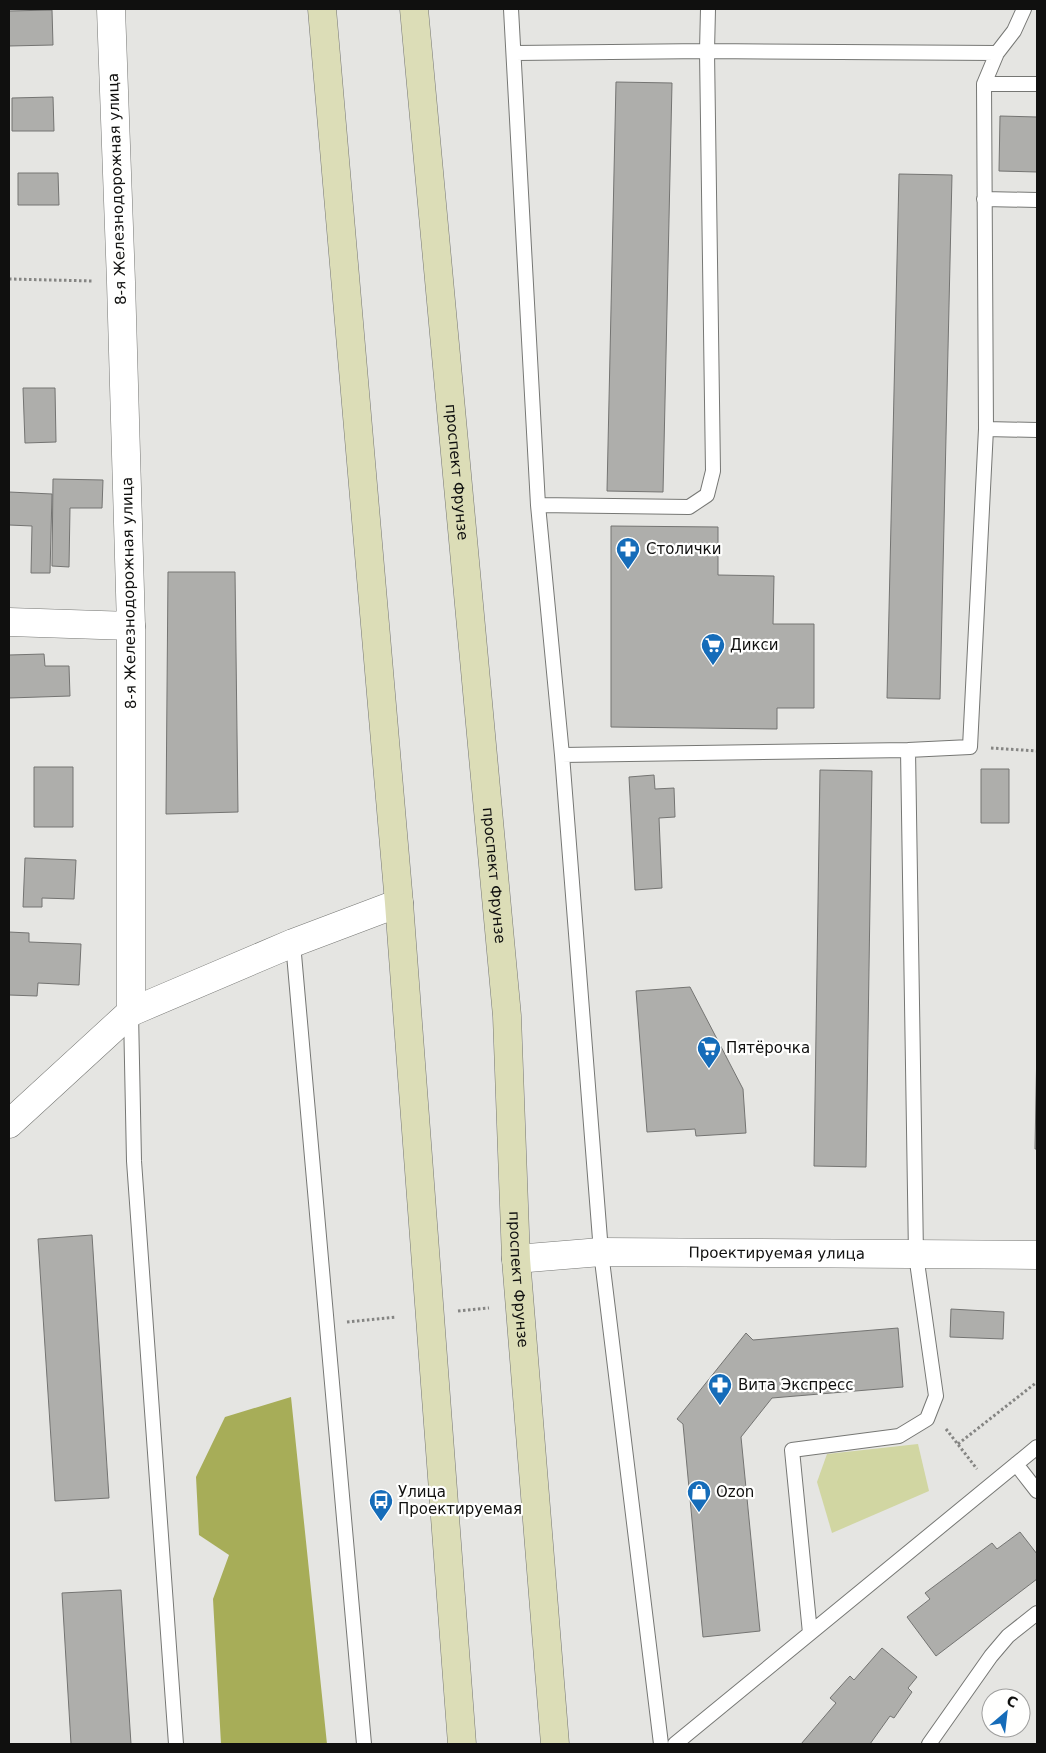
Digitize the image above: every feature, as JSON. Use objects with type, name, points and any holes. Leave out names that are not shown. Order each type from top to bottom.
[{"type":"main road","points":[[322,9],[398,904],[462,1744]]},
{"type":"main road","name":"проспект Фрунзе","points":[[414,9],[507,1016],[516,1259],[555,1744]]},
{"type":"street","name":"8-я Железнодорожная улица","points":[[111,9],[121,282],[130,626],[131,1012]]},
{"type":"street","points":[[9,622],[130,626]]},
{"type":"street","points":[[9,1124],[131,1012],[293,943],[398,904]]},
{"type":"street","name":"Проектируемая улица","points":[[516,1259],[600,1252],[1037,1255]]},
{"type":"lane","points":[[511,9],[515,53],[538,505],[562,755],[600,1252],[661,1744]]},
{"type":"lane","points":[[538,505],[689,507],[707,495],[713,471],[708,9]]},
{"type":"lane","points":[[562,755],[908,750],[970,747],[986,429],[984,84],[998,53],[1014,31],[1024,9]]},
{"type":"lane","points":[[515,53],[707,51],[998,53]]},
{"type":"lane","points":[[984,84],[1037,84]]},
{"type":"lane","points":[[984,199],[1037,200]]},
{"type":"lane","points":[[986,429],[1037,430]]},
{"type":"lane","points":[[810,1633],[792,1450],[899,1436],[927,1419],[936,1396],[916,1255],[908,750]]},
{"type":"lane","points":[[293,943],[364,1744]]},
{"type":"lane","points":[[131,1012],[134,1161],[176,1744]]},
{"type":"lane","points":[[675,1744],[1037,1447]]},
{"type":"lane","points":[[1016,1464],[1037,1491]]},
{"type":"lane","points":[[929,1744],[991,1656],[1008,1636],[1037,1613]]},
{"type":"path","points":[[9,279],[121,282]]},
{"type":"path","points":[[970,747],[1037,751]]},
{"type":"path","points":[[453,1311],[489,1308]]},
{"type":"path","points":[[327,1324],[396,1317]]},
{"type":"path","points":[[958,1444],[1037,1382]]},
{"type":"path","points":[[931,1409],[990,1486]]},
{"type":"green space","points":[[291,1397],[327,1744],[221,1744],[213,1599],[229,1555],[199,1535],[196,1477],[225,1417]]},
{"type":"green space","points":[[918,1444],[929,1491],[832,1533],[817,1482],[827,1454]]},
{"type":"building","points":[[52,10],[53,45],[9,46],[9,11]]},
{"type":"building","points":[[616,82],[672,83],[663,492],[607,491]]},
{"type":"building","points":[[53,97],[54,131],[12,131],[12,98]]},
{"type":"building","points":[[1000,116],[1037,117],[1037,172],[999,171]]},
{"type":"building","points":[[18,173],[58,173],[59,205],[18,205]]},
{"type":"building","points":[[899,174],[952,175],[940,699],[887,698]]},
{"type":"building","points":[[23,388],[55,388],[56,442],[25,443]]},
{"type":"building","points":[[53,479],[103,480],[102,508],[70,508],[69,567],[52,566]]},
{"type":"building","points":[[9,492],[52,494],[50,573],[31,573],[32,526],[9,525]]},
{"type":"building","name":"Дикси","points":[[611,526],[718,527],[718,575],[774,576],[773,624],[814,624],[814,708],[777,708],[777,729],[611,727]]},
{"type":"building","points":[[168,572],[235,572],[238,812],[166,814]]},
{"type":"building","points":[[44,654],[45,666],[69,666],[70,696],[9,698],[9,655]]},
{"type":"building","points":[[34,767],[73,767],[73,827],[34,827]]},
{"type":"building","points":[[981,769],[1009,769],[1009,823],[981,823]]},
{"type":"building","points":[[820,770],[872,771],[866,1167],[814,1166]]},
{"type":"building","points":[[654,775],[655,789],[674,788],[675,817],[659,818],[662,888],[635,890],[629,777]]},
{"type":"building","points":[[25,858],[76,860],[74,899],[42,898],[42,907],[23,907]]},
{"type":"building","points":[[9,932],[29,933],[29,942],[81,944],[79,985],[38,983],[37,996],[9,995]]},
{"type":"building","points":[[690,987],[743,1089],[746,1133],[696,1136],[695,1129],[647,1132],[636,991]]},
{"type":"building","points":[[1037,1042],[1037,1149],[1035,1149]]},
{"type":"building","points":[[92,1235],[109,1498],[55,1501],[38,1239]]},
{"type":"building","points":[[951,1309],[1004,1312],[1003,1339],[950,1337]]},
{"type":"building","points":[[898,1328],[903,1387],[772,1398],[741,1437],[760,1631],[703,1637],[683,1424],[677,1419],[746,1333],[753,1340]]},
{"type":"building","points":[[1020,1532],[1037,1554],[1037,1579],[936,1656],[907,1617],[930,1599],[925,1593],[992,1543],[997,1549]]},
{"type":"building","points":[[121,1590],[131,1744],[71,1744],[62,1593]]},
{"type":"building","points":[[882,1648],[917,1677],[908,1688],[912,1692],[894,1718],[890,1716],[870,1744],[801,1744],[836,1703],[830,1698],[850,1676],[854,1680]]},
{"type":"place","name":"Столички","points":[[628,570]]},
{"type":"place","name":"Дикси","points":[[713,666]]},
{"type":"place","name":"Пятёрочка","points":[[709,1069]]},
{"type":"place","name":"Вита Экспресс","points":[[720,1406]]},
{"type":"place","name":"Ozon","points":[[699,1513]]},
{"type":"place","name":"Улица Проектируемая","points":[[381,1522]]}]
